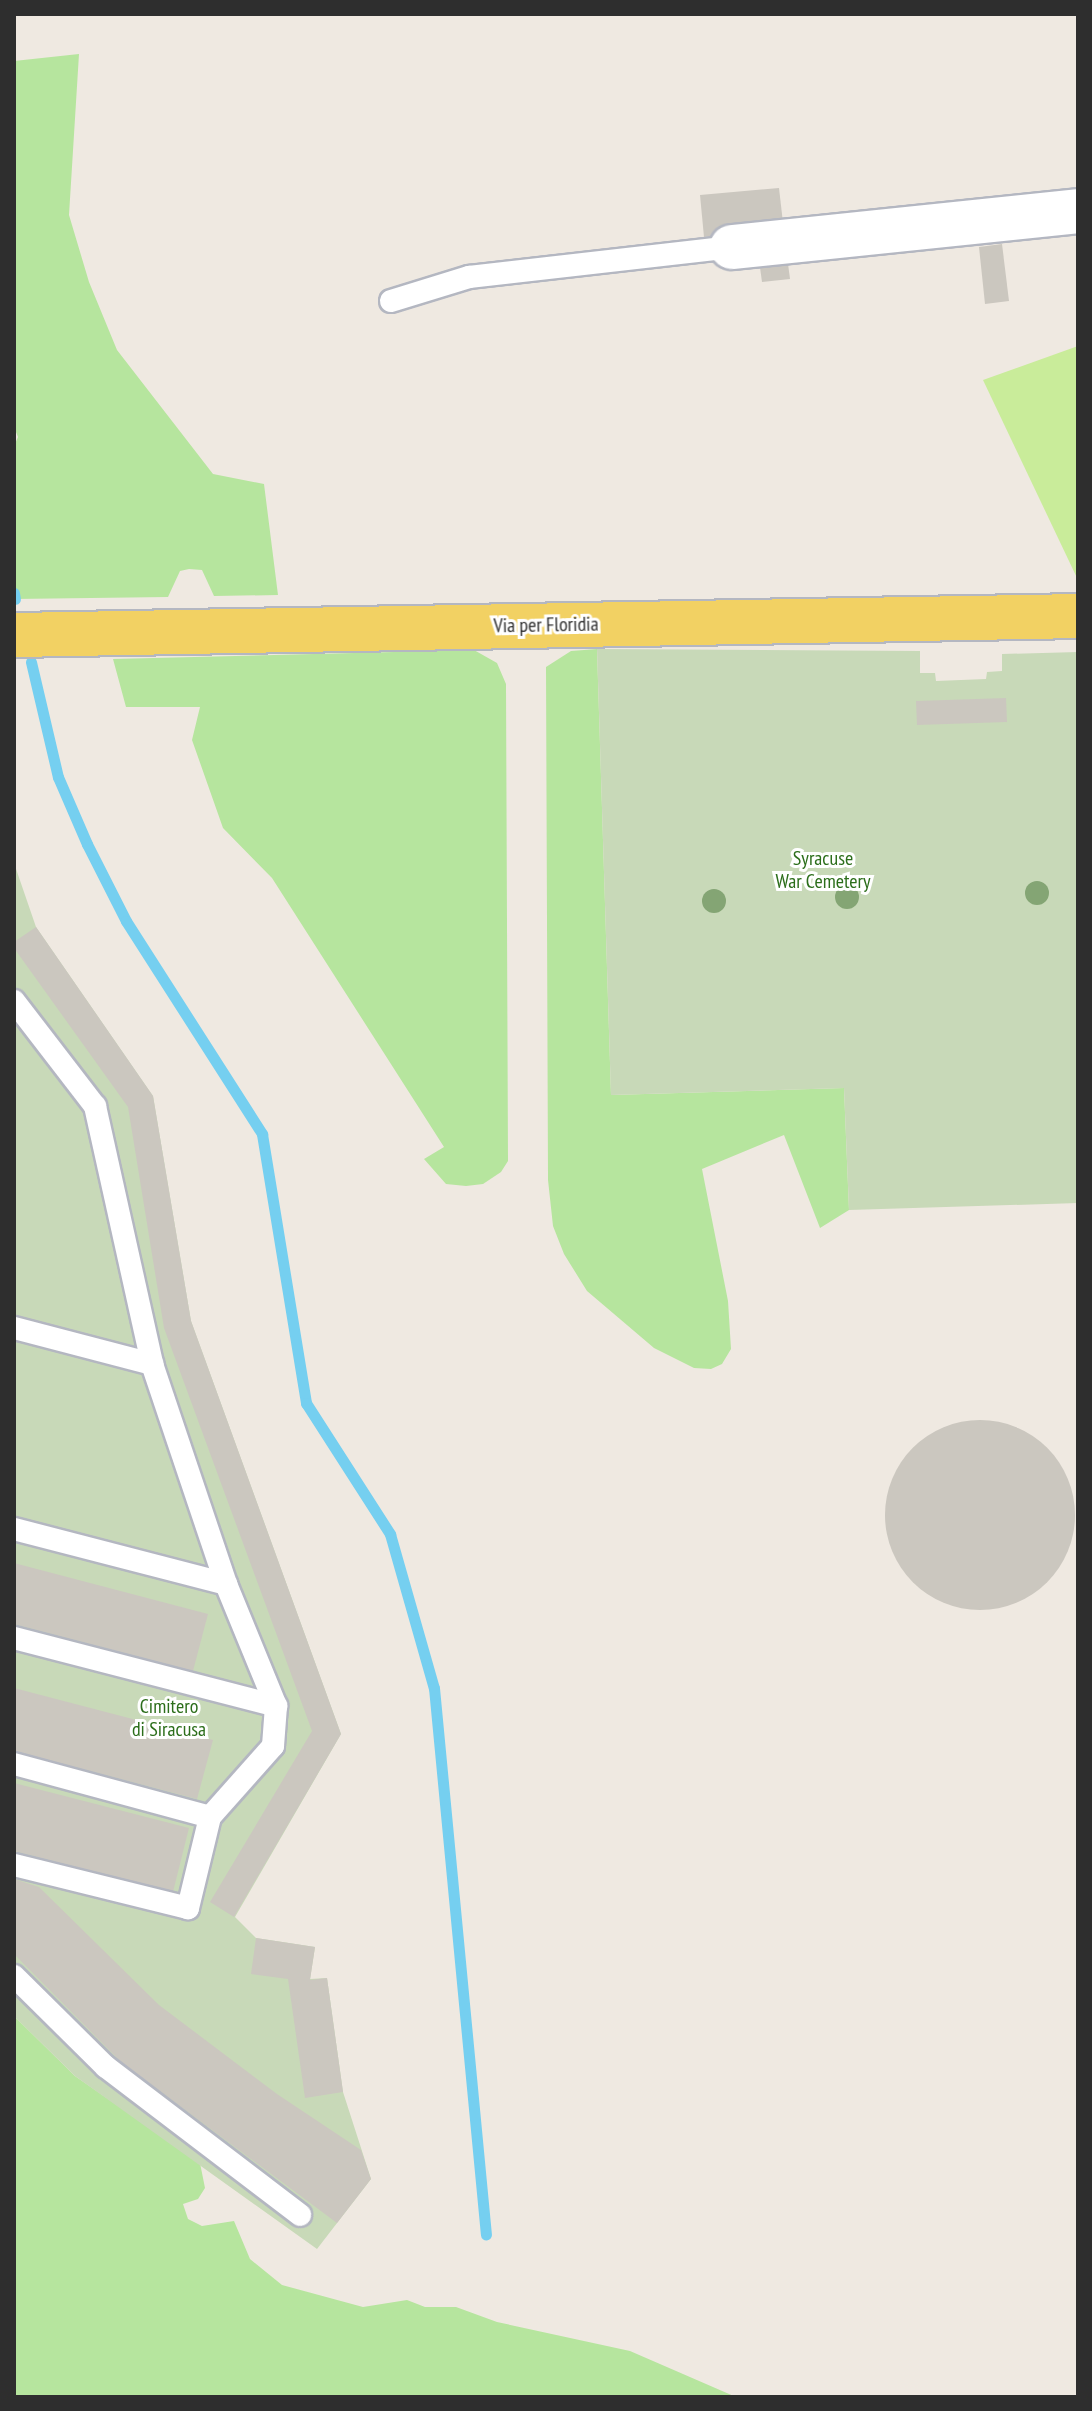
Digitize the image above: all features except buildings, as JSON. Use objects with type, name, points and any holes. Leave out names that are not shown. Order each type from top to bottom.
[{"type":"main road","name":"Via per Floridia","points":[[14,635],[1078,616]]},
{"type":"street","points":[[732,247],[1078,211]]},
{"type":"lane","points":[[391,301],[469,277],[732,247]]},
{"type":"lane","points":[[14,1001],[95,1106],[152,1364],[226,1584],[276,1706],[273,1746],[210,1817],[188,1908],[14,1865]]},
{"type":"lane","points":[[14,1328],[152,1364]]},
{"type":"lane","points":[[14,1529],[226,1584]]},
{"type":"lane","points":[[14,1638],[276,1706]]},
{"type":"lane","points":[[14,1764],[210,1817]]},
{"type":"lane","points":[[14,1976],[106,2067],[300,2215]]},
{"type":"green space","points":[[79,54],[69,215],[89,282],[117,350],[213,474],[264,484],[278,595],[214,596],[202,570],[189,569],[180,571],[168,597],[14,599],[14,446],[18,437],[14,427],[14,61]]},
{"type":"green space","points":[[1078,346],[1078,580],[983,380]]},
{"type":"green space","points":[[597,649],[611,1095],[844,1088],[849,1210],[820,1228],[784,1135],[702,1169],[728,1301],[731,1349],[722,1364],[711,1369],[694,1368],[654,1348],[587,1291],[564,1254],[553,1226],[548,1180],[546,667],[571,651]]},
{"type":"green space","name":"Syracuse War Cemetery","points":[[597,649],[920,651],[920,673],[935,673],[936,681],[986,679],[987,672],[1002,671],[1002,654],[1078,652],[1078,1203],[849,1210],[844,1088],[611,1095]]},
{"type":"green space","points":[[474,650],[497,663],[506,684],[508,1161],[501,1172],[483,1184],[466,1186],[446,1184],[424,1159],[444,1147],[272,878],[223,828],[192,740],[200,707],[126,707],[113,659]]},
{"type":"green space","name":"Cimitero di Siracusa","points":[[14,863],[36,927],[153,1096],[191,1321],[341,1734],[235,1917],[256,1938],[315,1947],[310,1979],[327,1978],[343,2092],[371,2179],[317,2249],[75,2076],[14,2016]]},
{"type":"green space","points":[[14,2016],[75,2076],[200,2163],[205,2188],[198,2199],[183,2204],[188,2219],[202,2226],[234,2221],[250,2259],[282,2285],[363,2307],[407,2300],[425,2307],[456,2307],[497,2322],[630,2351],[736,2397],[14,2397]]},
{"type":"waterway","points":[[14,593],[15,599]]},
{"type":"waterway","points":[[31,662],[58,777],[87,844],[126,921],[262,1134],[306,1403],[390,1534],[434,1688],[486,2235]]}]
